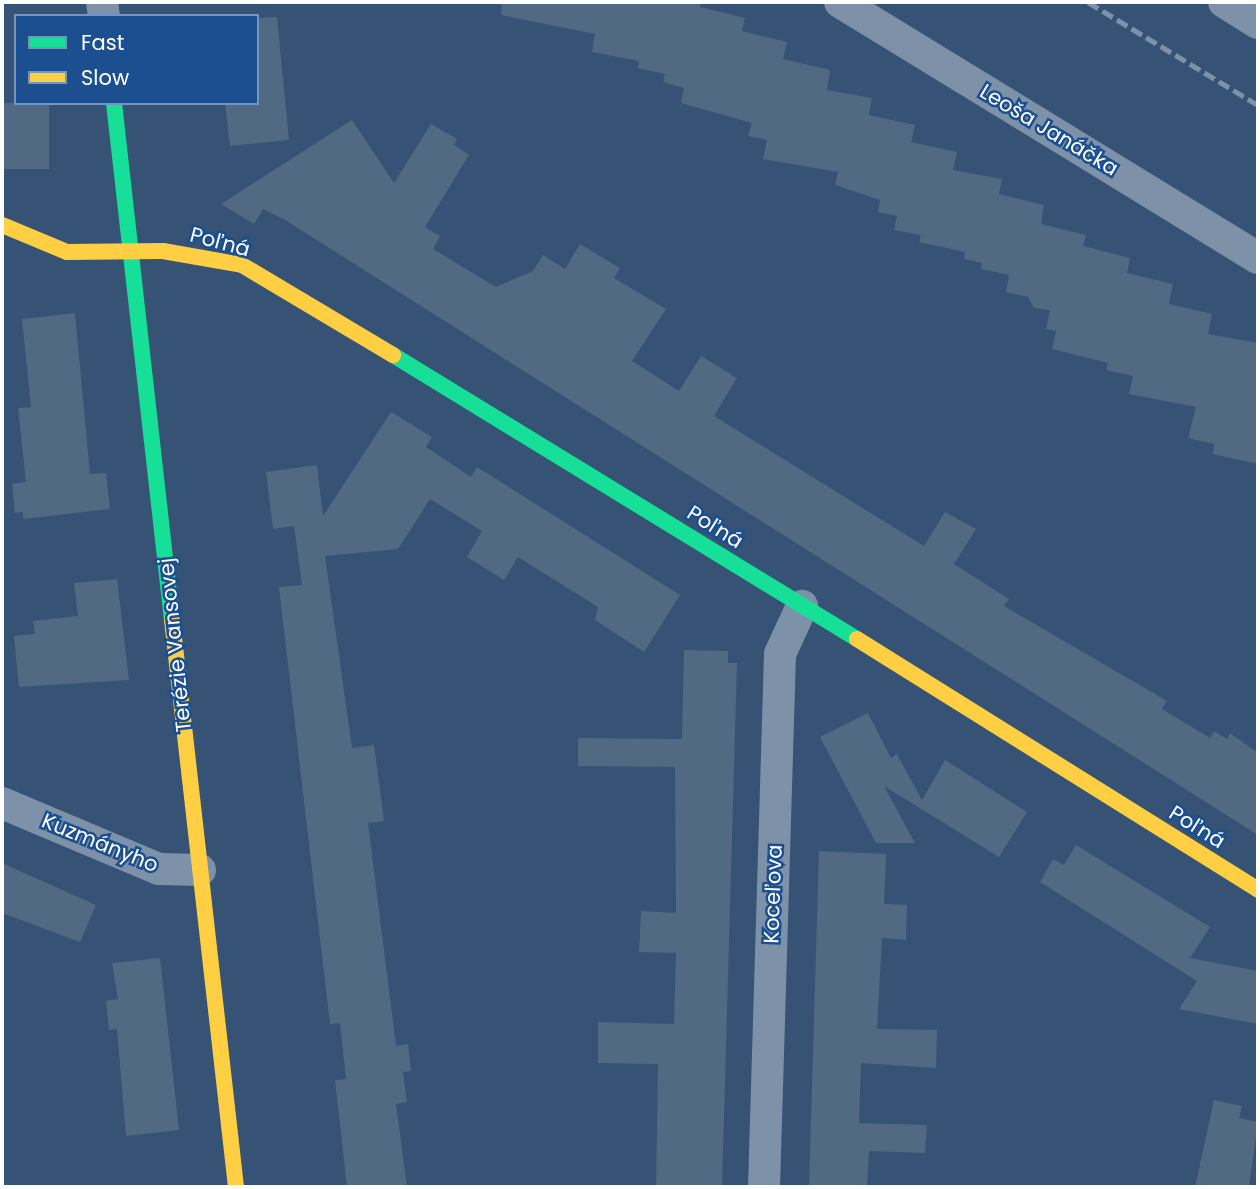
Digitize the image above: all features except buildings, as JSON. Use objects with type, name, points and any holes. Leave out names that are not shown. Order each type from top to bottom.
[{"type":"street","name":"Leoša Janáčka","points":[[840,2],[1258,258]]},
{"type":"street","points":[[1224,2],[1258,23]]},
{"type":"street","name":"Terézie Vansovej","points":[[114,105],[236,1187]]},
{"type":"street","name":"Poľná","points":[[2,225],[67,252],[190,254],[242,265],[802,606],[1258,890]]},
{"type":"street","name":"Koceľova","points":[[764,1187],[780,654],[802,606]]},
{"type":"street","name":"Kuzmányho","points":[[2,803],[159,869],[200,870]]},
{"type":"railway","points":[[1088,2],[1258,105]]},
{"type":"traffic: fast","points":[[114,105],[172,620]]},
{"type":"traffic: fast","points":[[393,355],[857,639]]},
{"type":"traffic: slow","points":[[2,225],[67,252],[163,251],[242,265],[393,355]]},
{"type":"traffic: slow","points":[[172,620],[236,1187]]},
{"type":"traffic: slow","points":[[857,639],[1258,890]]}]
